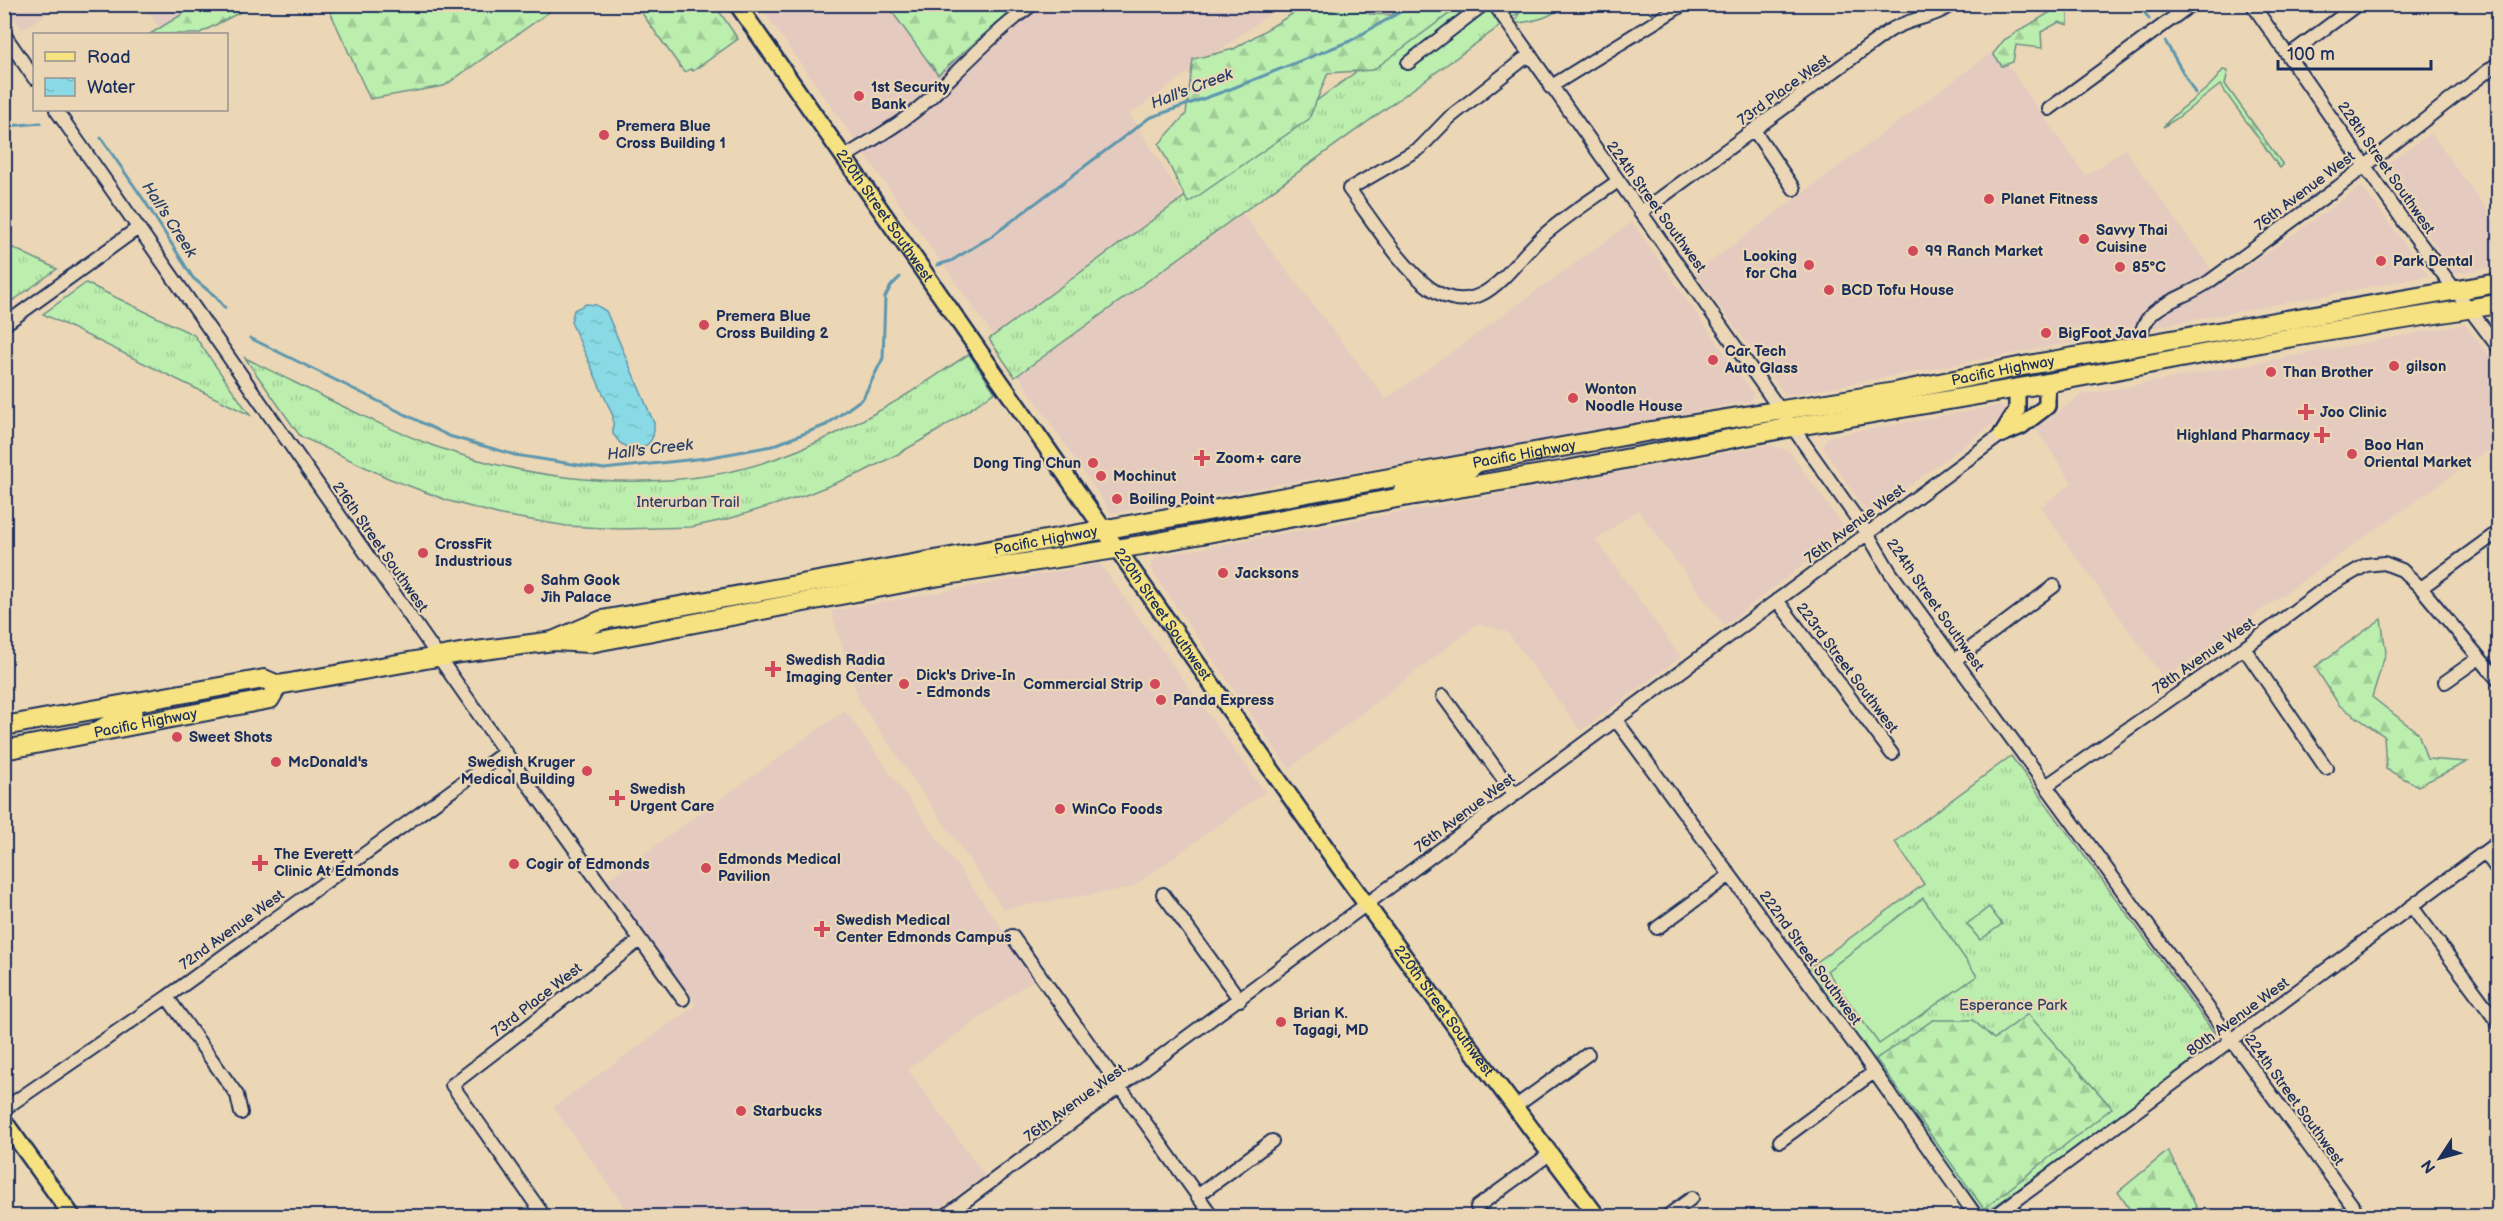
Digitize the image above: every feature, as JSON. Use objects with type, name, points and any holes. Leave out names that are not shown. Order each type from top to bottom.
[{"type":"highway","name":"Pacific Highway","points":[[554,641],[594,622],[1651,431],[1923,387],[2140,345],[2499,283]]},
{"type":"highway","name":"Pacific Highway","points":[[4,726],[264,679],[278,685],[439,656],[554,641],[590,643],[940,576],[1567,470],[2293,337],[2499,304]]},
{"type":"highway","name":"Pacific Highway","points":[[4,750],[270,699],[278,685]]},
{"type":"main road","name":"220th Street Southwest","points":[[737,4],[1367,906],[1597,1216]]},
{"type":"main road","points":[[2002,434],[2021,426],[2047,406],[2047,383]]},
{"type":"main road","points":[[2002,434],[2017,410],[2017,388]]},
{"type":"main road","points":[[1397,498],[1403,488],[1465,474],[1480,462]]},
{"type":"main road","points":[[95,732],[120,716],[134,712],[135,703]]},
{"type":"main road","points":[[4,1121],[72,1216]]},
{"type":"street","points":[[843,158],[897,124],[929,99],[1000,29],[1033,4]]},
{"type":"street","points":[[1408,63],[1484,4]]},
{"type":"street","name":"224th Street Southwest","points":[[1494,4],[1858,519],[1890,572],[2360,1216]]},
{"type":"street","points":[[1551,87],[1684,4]]},
{"type":"street","points":[[2049,109],[2192,4]]},
{"type":"street","name":"228th Street Southwest","points":[[2252,4],[2404,222],[2499,347]]},
{"type":"street","points":[[2289,55],[2358,4]]},
{"type":"street","name":"73rd Place West","points":[[1640,213],[1896,26],[1948,6]]},
{"type":"street","points":[[4,34],[33,77]]},
{"type":"street","points":[[1530,54],[1449,118],[1420,148],[1349,189],[1407,265],[1430,287],[1450,298],[1472,298],[1491,289],[1505,278],[1543,236],[1618,181]]},
{"type":"street","name":"76th Avenue West","points":[[2140,345],[2141,330],[2145,320],[2166,304],[2187,296],[2210,281],[2499,63]]},
{"type":"street","name":"216th Street Southwest","points":[[57,111],[505,752],[683,999]]},
{"type":"street","points":[[1754,130],[1794,189]]},
{"type":"street","points":[[4,325],[138,228]]},
{"type":"street","name":"76th Avenue West","points":[[945,1216],[2002,434]]},
{"type":"street","points":[[1844,551],[1854,534],[1858,519]]},
{"type":"street","points":[[2499,532],[2421,588],[2499,680]]},
{"type":"street","name":"78th Avenue West","points":[[2046,786],[2346,575],[2366,565],[2384,563],[2402,570],[2421,588]]},
{"type":"street","points":[[1955,660],[2054,586]]},
{"type":"street","name":"223rd Street Southwest","points":[[1778,600],[1892,754]]},
{"type":"street","points":[[2244,648],[2326,768]]},
{"type":"street","points":[[2445,682],[2479,658]]},
{"type":"street","points":[[1443,696],[1515,795]]},
{"type":"street","name":"222nd Street Southwest","points":[[1616,720],[1874,1072],[1976,1216]]},
{"type":"street","name":"72nd Avenue West","points":[[4,1109],[167,996],[505,752]]},
{"type":"street","name":"80th Avenue West","points":[[1995,1216],[2499,842]]},
{"type":"street","points":[[2485,852],[2499,871]]},
{"type":"street","points":[[1657,928],[1730,874]]},
{"type":"street","points":[[1163,894],[1239,1000]]},
{"type":"street","points":[[2412,908],[2499,1023]]},
{"type":"street","points":[[1012,936],[1212,1216]]},
{"type":"street","name":"73rd Place West","points":[[544,1216],[452,1084],[640,940]]},
{"type":"street","points":[[167,996],[237,1095],[242,1113]]},
{"type":"street","points":[[1516,1106],[1588,1054]]},
{"type":"street","points":[[1780,1142],[1874,1072]]},
{"type":"street","points":[[1197,1196],[1272,1141]]},
{"type":"street","points":[[1477,1207],[1551,1153]]},
{"type":"street","points":[[1667,1216],[1692,1198]]},
{"type":"shaded area","points":[[5,5],[59,5],[23,30]]},
{"type":"shaded area","points":[[143,5],[202,5],[162,31]]},
{"type":"shaded area","points":[[759,5],[887,5],[938,75],[991,28],[1024,5],[1283,5],[1130,114],[1182,197],[994,337]]},
{"type":"shaded area","points":[[1996,49],[2086,176],[2125,149],[2222,284],[2362,186],[2429,276],[1786,396],[1695,273]]},
{"type":"shaded area","points":[[2431,133],[2498,225],[2498,266],[2454,274],[2382,167]]},
{"type":"shaded area","points":[[1243,214],[1386,399],[1632,222],[1753,393],[1751,401],[1490,449],[1111,513],[1018,375]]},
{"type":"shaded area","points":[[2465,324],[2498,368],[2498,443],[2164,679],[2040,507],[2072,483],[2035,428],[2081,395]]},
{"type":"shaded area","points":[[2000,405],[2006,409],[2004,416],[1869,516],[1823,448],[1826,439],[1832,436]]},
{"type":"shaded area","points":[[1770,445],[1789,451],[1847,531],[1724,626],[1638,510],[1596,540],[1681,657],[1581,731],[1507,632],[1478,624],[1289,769],[1153,573],[1154,560],[1159,556]]},
{"type":"shaded area","points":[[1100,564],[1265,792],[1131,888],[1003,909],[859,701],[831,611]]},
{"type":"shaded area","name":"Swedish Medical Center Edmonds Campus","points":[[845,710],[1037,977],[908,1069],[985,1176],[928,1216],[631,1216],[553,1107],[696,1005],[607,880]]},
{"type":"green space","points":[[1351,4],[1370,14],[1391,15],[1405,5],[1461,5],[1373,70],[1328,73],[1309,119],[1188,203],[1159,144],[1186,114],[1193,59],[1234,49],[1297,11],[1332,10]]},
{"type":"green space","points":[[197,5],[254,5],[200,33],[152,33]]},
{"type":"green space","points":[[325,5],[559,5],[444,86],[370,99],[328,7]]},
{"type":"green space","points":[[636,5],[715,5],[738,39],[693,71],[691,69],[684,72]]},
{"type":"green space","points":[[887,5],[1024,5],[991,28],[938,75]]},
{"type":"green space","points":[[1448,5],[1529,5],[1015,377],[989,339]]},
{"type":"green space","points":[[1523,5],[1562,5],[1547,16],[1514,24]]},
{"type":"green space","points":[[2062,5],[2080,5],[2068,13],[2068,25],[2059,22],[2041,32],[2042,48],[2016,45],[2013,62],[2002,66],[1993,54],[2004,40]]},
{"type":"green space","points":[[2223,70],[2228,71],[2225,84],[2283,165],[2280,168],[2220,85],[2163,127],[2209,86]]},
{"type":"green space","points":[[5,244],[57,269],[14,300],[5,296]]},
{"type":"green space","points":[[86,283],[194,335],[250,415],[43,314]]},
{"type":"green space","name":"Interurban Trail","points":[[969,354],[995,392],[939,430],[861,473],[803,496],[728,519],[691,527],[621,529],[567,526],[501,515],[449,501],[388,478],[300,436],[245,358],[386,426],[467,457],[501,466],[571,478],[642,481],[677,479],[733,471],[797,451],[889,405]]},
{"type":"green space","points":[[2381,619],[2386,652],[2372,697],[2418,733],[2427,759],[2467,762],[2418,786],[2386,769],[2384,736],[2339,705],[2315,667]]},
{"type":"green space","name":"Esperance Park","points":[[2011,756],[2215,1034],[2211,1049],[1984,1214],[1806,970],[1924,884],[1895,842]]},
{"type":"green space","points":[[1923,898],[1977,976],[1879,1044],[1827,971]]},
{"type":"green space","points":[[1989,907],[2002,924],[1980,940],[1967,924]]},
{"type":"green space","points":[[2028,1014],[2112,1108],[1984,1209],[1876,1059],[1933,1020],[1973,1020],[1994,1039]]},
{"type":"green space","points":[[2168,1151],[2201,1216],[2134,1216],[2118,1192]]},
{"type":"water","points":[[586,304],[596,305],[606,311],[654,423],[652,438],[639,449],[633,450],[620,443],[613,434],[613,416],[571,322],[574,310]]},
{"type":"waterway","name":"Hall's Creek","points":[[937,265],[951,261],[992,236],[1149,118],[1228,90],[1350,41],[1414,4]]},
{"type":"waterway","points":[[2139,4],[2149,19]]},
{"type":"waterway","points":[[2165,41],[2195,93]]},
{"type":"waterway","name":"Hall's Creek","points":[[4,124],[8,126],[41,123]]},
{"type":"waterway","name":"Hall's Creek","points":[[101,138],[146,203],[193,278],[216,297],[225,308]]},
{"type":"waterway","name":"Hall's Creek","points":[[250,338],[449,436],[515,455],[604,469],[706,458],[772,446],[826,425],[863,398],[883,358],[885,297],[900,277]]},
{"type":"place","name":"1st Security Bank","points":[[859,96]]},
{"type":"place","name":"Premera Blue Cross Building 1","points":[[604,135]]},
{"type":"place","name":"Planet Fitness","points":[[1989,199]]},
{"type":"place","name":"Savvy Thai Cuisine","points":[[2084,239]]},
{"type":"place","name":"99 Ranch Market","points":[[1913,251]]},
{"type":"place","name":"Park Dental","points":[[2381,261]]},
{"type":"place","name":"Looking for Cha","points":[[1809,265]]},
{"type":"place","name":"85°C","points":[[2120,267]]},
{"type":"place","name":"BCD Tofu House","points":[[1829,290]]},
{"type":"place","name":"Premera Blue Cross Building 2","points":[[704,325]]},
{"type":"place","name":"BigFoot Java","points":[[2046,333]]},
{"type":"place","name":"Car Tech Auto Glass","points":[[1713,360]]},
{"type":"place","name":"gilson","points":[[2394,366]]},
{"type":"place","name":"Than Brother","points":[[2271,372]]},
{"type":"place","name":"Wonton Noodle House","points":[[1573,398]]},
{"type":"place","name":"Joo Clinic","points":[[2306,412]]},
{"type":"place","name":"Highland Pharmacy","points":[[2322,435]]},
{"type":"place","name":"Boo Han Oriental Market","points":[[2352,454]]},
{"type":"place","name":"Zoom+ care","points":[[1202,458]]},
{"type":"place","name":"Dong Ting Chun","points":[[1093,463]]},
{"type":"place","name":"Mochinut","points":[[1101,476]]},
{"type":"place","name":"Boiling Point","points":[[1117,499]]},
{"type":"place","name":"CrossFit Industrious","points":[[423,553]]},
{"type":"place","name":"Jacksons","points":[[1223,573]]},
{"type":"place","name":"Sahm Gook Jih Palace","points":[[529,589]]},
{"type":"place","name":"Swedish Radia Imaging Center","points":[[773,669]]},
{"type":"place","name":"Dick's Drive-In - Edmonds","points":[[904,684]]},
{"type":"place","name":"Commercial Strip","points":[[1155,684]]},
{"type":"place","name":"Panda Express","points":[[1161,700]]},
{"type":"place","name":"Sweet Shots","points":[[177,737]]},
{"type":"place","name":"McDonald's","points":[[276,762]]},
{"type":"place","name":"Swedish Kruger Medical Building","points":[[587,771]]},
{"type":"place","name":"Swedish Urgent Care","points":[[617,798]]},
{"type":"place","name":"WinCo Foods","points":[[1060,809]]},
{"type":"place","name":"The Everett Clinic At Edmonds","points":[[260,863]]},
{"type":"place","name":"Cogir of Edmonds","points":[[514,864]]},
{"type":"place","name":"Edmonds Medical Pavilion","points":[[706,868]]},
{"type":"place","name":"Swedish Medical Center Edmonds Campus","points":[[822,929]]},
{"type":"place","name":"Brian K. Tagagi, MD","points":[[1281,1022]]},
{"type":"place","name":"Starbucks","points":[[741,1111]]}]
